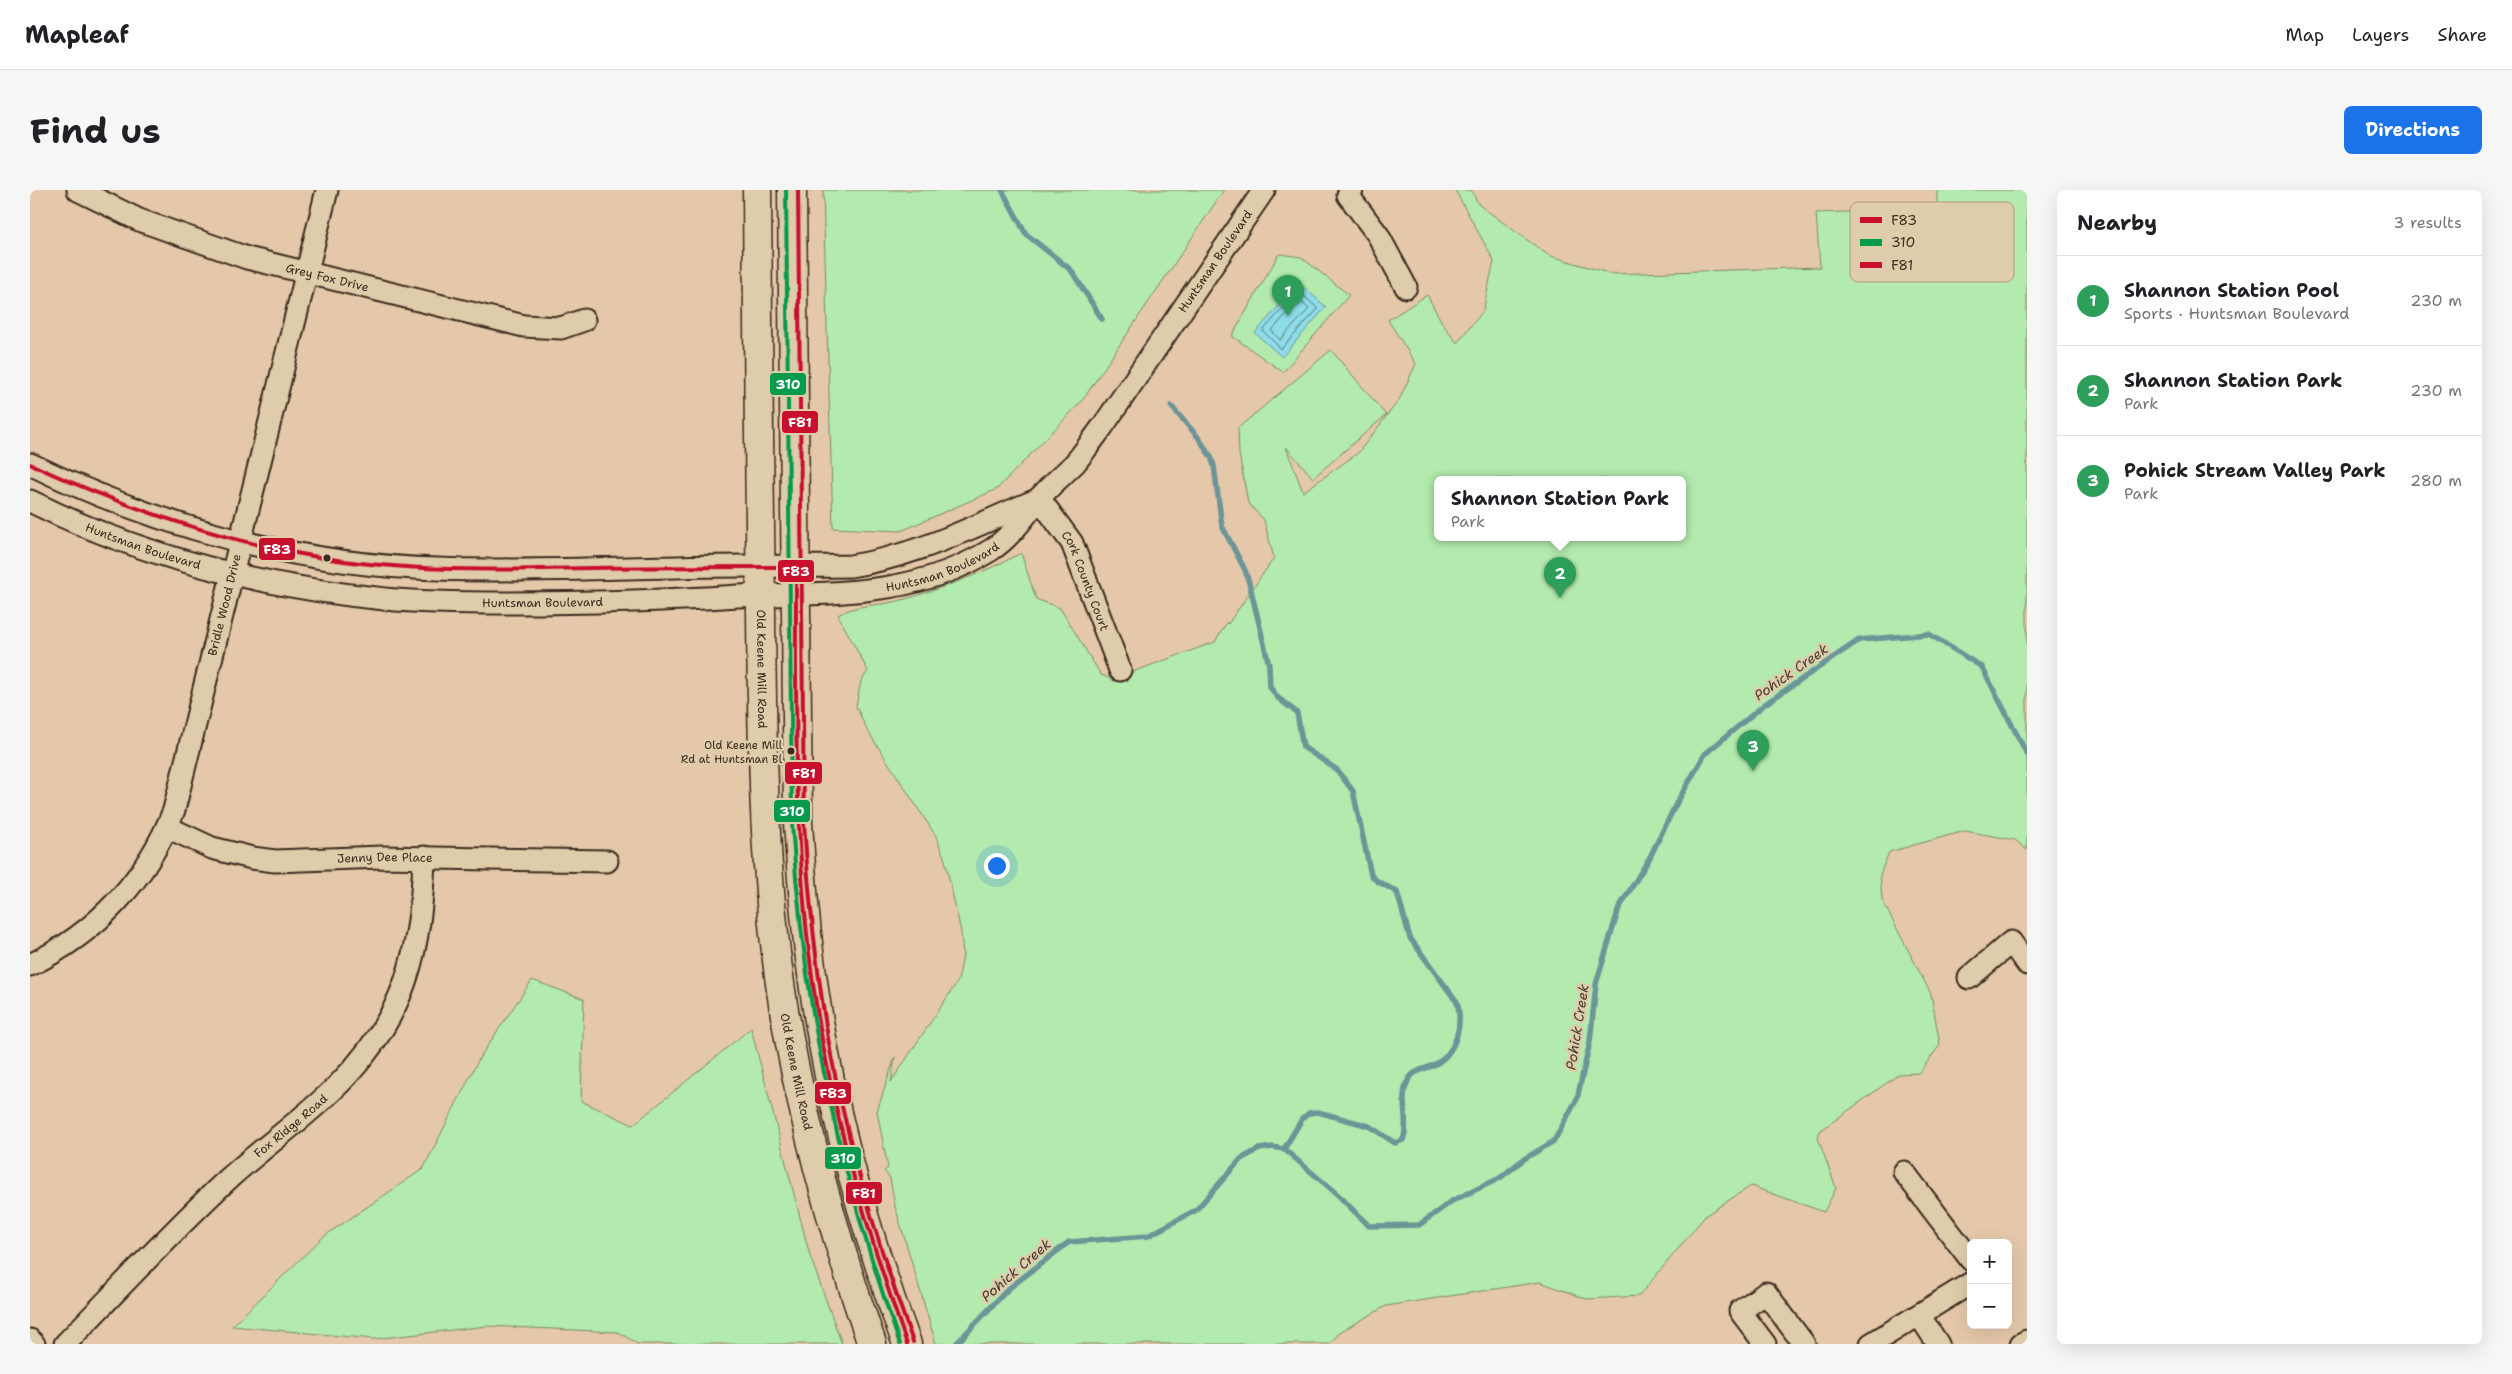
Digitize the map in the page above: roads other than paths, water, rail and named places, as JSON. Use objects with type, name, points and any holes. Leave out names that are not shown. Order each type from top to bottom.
[{"type":"main road","name":"Old Keene Mill Road","points":[[757,190],[762,718],[769,864],[783,1004],[819,1173],[840,1251],[872,1344]]},
{"type":"main road","points":[[792,190],[798,823],[810,960],[820,1026],[859,1197],[904,1335]]},
{"type":"street","name":"Grey Fox Drive","points":[[78,190],[139,220],[247,258],[536,328],[562,328],[584,320]]},
{"type":"street","name":"Bridle Wood Drive","points":[[30,965],[59,950],[89,929],[116,904],[136,880],[167,827],[174,810],[305,272],[327,190]]},
{"type":"street","name":"Huntsman Boulevard","points":[[30,501],[132,543],[232,573],[338,594],[437,603],[543,603],[859,592],[918,581],[951,569],[991,549],[1018,527],[1039,498],[1076,462],[1103,426],[1264,190]]},
{"type":"street","points":[[1352,190],[1348,195],[1378,235],[1406,287]]},
{"type":"street","name":"Huntsman Boulevard","points":[[30,464],[107,498],[240,541],[343,560],[438,569],[850,566],[878,562],[942,542],[1039,498]]},
{"type":"street","name":"Cork County Court","points":[[1039,498],[1072,543],[1120,670]]},
{"type":"street","name":"Jenny Dee Place","points":[[167,827],[212,848],[252,858],[275,861],[424,857],[607,861]]},
{"type":"street","name":"Fox Ridge Road","points":[[65,1344],[196,1209],[249,1160],[338,1085],[376,1042],[398,1002],[417,945],[424,857]]},
{"type":"street","points":[[1969,978],[2011,942],[2027,964]]},
{"type":"street","points":[[1904,1172],[1967,1255]]},
{"type":"street","points":[[1871,1344],[1969,1284]]},
{"type":"street","points":[[1765,1344],[1740,1311],[1766,1292],[1804,1344]]},
{"type":"street","points":[[1919,1315],[1938,1344]]},
{"type":"street","points":[[30,1340],[34,1344]]},
{"type":"street","points":[[2021,1344],[2027,1341]]},
{"type":"water","points":[[1299,283],[1326,307],[1282,357],[1255,333]]},
{"type":"waterway","points":[[1002,190],[1026,234],[1071,270],[1102,319]]},
{"type":"waterway","points":[[1171,406],[1198,437],[1211,457],[1214,466],[1222,526],[1245,570],[1250,586],[1269,665],[1270,687],[1277,697],[1297,713],[1303,747],[1336,769],[1353,791],[1371,875],[1377,881],[1397,892],[1410,938],[1457,1002],[1459,1011],[1456,1037],[1448,1053],[1434,1065],[1412,1075],[1407,1083],[1404,1097],[1405,1133],[1403,1140],[1395,1143],[1369,1126],[1318,1112],[1309,1113],[1302,1119],[1284,1149]]},
{"type":"waterway","name":"Pohick Creek","points":[[956,1344],[1008,1289],[1069,1242],[1148,1236],[1196,1210],[1241,1159],[1259,1149],[1272,1147],[1284,1149],[1337,1194],[1369,1226],[1419,1225],[1452,1201],[1500,1178],[1524,1159],[1554,1141],[1577,1099],[1590,1042],[1596,984],[1619,908],[1649,859],[1676,804],[1705,754],[1765,704],[1859,640],[1929,634],[1982,667],[2027,754]]},
{"type":"place","name":"Shannon Station Pool","points":[[1288,316]]},
{"type":"place","name":"Shannon Station Park","points":[[1560,598]]},
{"type":"place","name":"Old Keene Mill Rd at Huntsman Bl","points":[[791,751]]},
{"type":"place","name":"Pohick Stream Valley Park","points":[[1753,771]]}]
